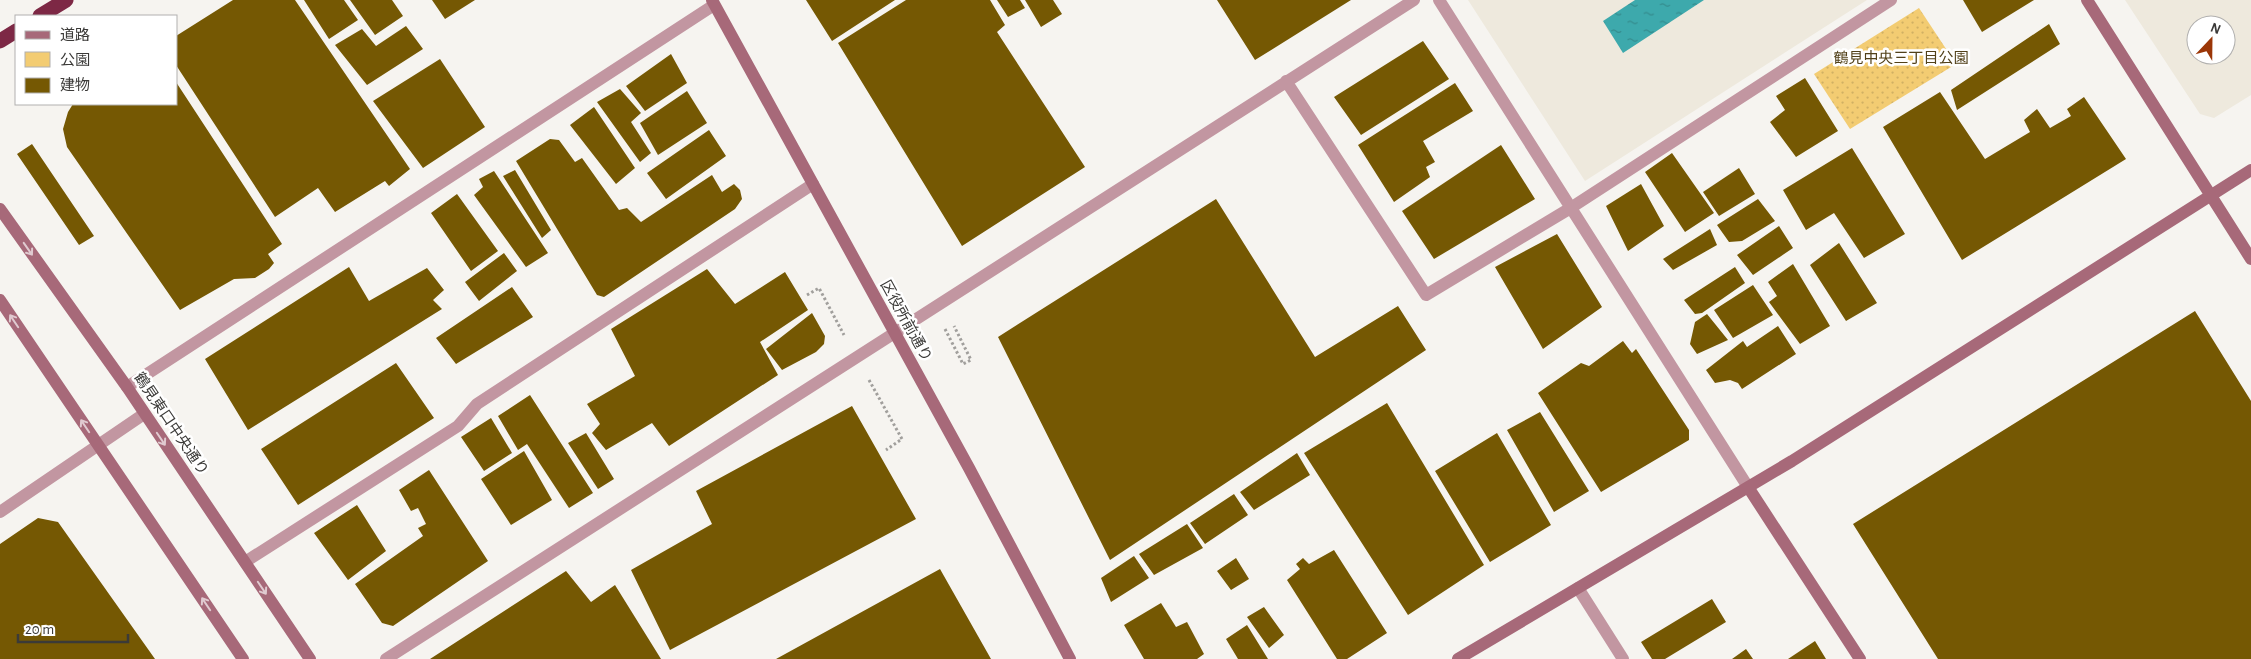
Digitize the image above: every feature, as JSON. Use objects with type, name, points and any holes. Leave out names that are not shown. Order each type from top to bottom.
[{"type":"highway","points":[[42,15],[66,0]]},
{"type":"highway","points":[[0,41],[15,32]]},
{"type":"street","points":[[386,659],[1414,0]]},
{"type":"street","points":[[1439,0],[1569,209],[1860,659]]},
{"type":"street","points":[[1286,81],[1426,295],[1569,209],[1891,0]]},
{"type":"street","points":[[2087,0],[2251,258]]},
{"type":"street","points":[[127,387],[713,3]]},
{"type":"street","name":"区役所前通り","points":[[713,3],[894,332],[1070,659]]},
{"type":"street","points":[[1458,659],[1476,655],[1578,588],[1748,487],[2251,170]]},
{"type":"street","points":[[245,562],[458,426],[477,404],[813,184]]},
{"type":"street","name":"鶴見東口中央通り","points":[[0,209],[127,387],[310,659]]},
{"type":"street","points":[[0,300],[243,659]]},
{"type":"street","points":[[0,512],[144,414]]},
{"type":"street","points":[[1578,588],[1623,659]]},
{"type":"path","points":[[807,295],[819,288]]},
{"type":"path","points":[[941,322],[963,364],[971,360],[955,329]]},
{"type":"path","points":[[873,387],[902,439],[886,450]]},
{"type":"shaded area","points":[[1468,0],[1867,0],[1585,181]]},
{"type":"shaded area","points":[[2125,0],[2251,0],[2251,95],[2214,118],[2200,114]]},
{"type":"green space","name":"鶴見中央三丁目公園","points":[[1919,8],[1956,64],[1850,129],[1814,74]]},
{"type":"water","points":[[1635,0],[1704,0],[1623,53],[1603,21]]},
{"type":"building","points":[[233,0],[295,0],[410,169],[389,186],[385,181],[335,212],[318,188],[275,217],[178,68],[178,35]]},
{"type":"building","points":[[304,0],[344,0],[358,20],[329,39]]},
{"type":"building","points":[[350,0],[392,0],[403,16],[375,35]]},
{"type":"building","points":[[432,0],[475,0],[445,19]]},
{"type":"building","points":[[806,0],[895,0],[832,41]]},
{"type":"building","points":[[906,0],[990,0],[1005,25],[997,32],[1085,167],[962,246],[838,43]]},
{"type":"building","points":[[997,0],[1020,0],[1025,8],[1008,17]]},
{"type":"building","points":[[1025,0],[1053,0],[1062,14],[1041,27]]},
{"type":"building","points":[[1217,0],[1351,0],[1255,60]]},
{"type":"building","points":[[1963,0],[2034,0],[1982,32]]},
{"type":"building","points":[[2049,24],[2060,44],[1957,110],[1951,90]]},
{"type":"building","points":[[406,26],[423,49],[367,85],[335,45],[362,29],[376,46]]},
{"type":"building","points":[[1423,41],[1449,79],[1361,135],[1334,97]]},
{"type":"building","points":[[671,54],[687,83],[645,111],[626,86]]},
{"type":"building","points":[[440,59],[485,127],[423,168],[373,101]]},
{"type":"building","points":[[1805,78],[1838,131],[1796,157],[1770,122],[1785,110],[1776,96]]},
{"type":"building","points":[[1455,83],[1473,111],[1423,141],[1435,162],[1426,167],[1430,177],[1394,202],[1358,145]]},
{"type":"building","points":[[178,85],[282,244],[268,254],[274,263],[269,269],[255,278],[234,279],[180,310],[67,147],[63,129],[68,112],[72,105],[178,105]]},
{"type":"building","points":[[620,89],[641,113],[631,122],[651,153],[640,162],[597,102]]},
{"type":"building","points":[[687,91],[707,123],[658,155],[640,123]]},
{"type":"building","points":[[1940,92],[1985,159],[2030,132],[2024,120],[2037,109],[2050,128],[2071,116],[2067,109],[2084,97],[2126,159],[1962,260],[1883,127]]},
{"type":"building","points":[[594,107],[635,168],[616,184],[570,125]]},
{"type":"building","points":[[709,130],[726,156],[666,199],[647,173]]},
{"type":"building","points":[[550,139],[559,140],[575,162],[582,158],[619,210],[627,208],[641,222],[712,175],[722,192],[734,184],[740,190],[742,199],[735,209],[604,297],[597,295],[516,161]]},
{"type":"building","points":[[32,144],[94,236],[79,245],[17,154]]},
{"type":"building","points":[[1501,145],[1535,199],[1434,259],[1402,211]]},
{"type":"building","points":[[1852,148],[1905,234],[1864,258],[1834,213],[1806,230],[1783,190]]},
{"type":"building","points":[[1672,153],[1714,213],[1685,232],[1645,172]]},
{"type":"building","points":[[1739,168],[1755,194],[1719,216],[1703,192]]},
{"type":"building","points":[[515,170],[551,230],[542,238],[503,176]]},
{"type":"building","points":[[494,171],[548,253],[526,267],[474,195],[483,187],[479,179]]},
{"type":"building","points":[[1641,184],[1664,226],[1628,251],[1606,206]]},
{"type":"building","points":[[457,194],[498,251],[471,271],[431,213]]},
{"type":"building","points":[[1216,199],[1315,357],[1398,306],[1426,350],[1110,560],[998,337]]},
{"type":"building","points":[[1758,199],[1775,221],[1742,241],[1729,242],[1717,225]]},
{"type":"building","points":[[1779,226],[1793,248],[1753,275],[1737,255]]},
{"type":"building","points":[[1710,229],[1717,245],[1673,270],[1663,259]]},
{"type":"building","points":[[1557,234],[1602,307],[1543,349],[1495,267]]},
{"type":"building","points":[[1839,243],[1877,303],[1846,321],[1810,265]]},
{"type":"building","points":[[504,253],[517,271],[479,301],[465,282]]},
{"type":"building","points":[[1793,264],[1830,326],[1800,344],[1769,302],[1777,296],[1768,282]]},
{"type":"building","points":[[349,267],[369,301],[427,268],[444,290],[433,300],[442,309],[248,430],[205,359]]},
{"type":"building","points":[[1735,267],[1745,283],[1702,313],[1695,314],[1684,300]]},
{"type":"building","points":[[707,269],[735,304],[785,272],[808,310],[760,342],[778,375],[669,446],[652,423],[606,450],[592,433],[600,424],[587,404],[635,376],[611,329]]},
{"type":"building","points":[[1753,285],[1773,315],[1733,338],[1714,310]]},
{"type":"building","points":[[512,287],[533,317],[456,364],[436,338]]},
{"type":"building","points":[[2195,311],[2251,401],[2251,659],[1938,659],[1853,524]]},
{"type":"building","points":[[812,313],[825,336],[824,344],[816,352],[782,370],[766,349]]},
{"type":"building","points":[[1707,314],[1728,340],[1697,354],[1690,344],[1695,322]]},
{"type":"building","points":[[1778,326],[1796,354],[1742,389],[1738,383],[1730,380],[1715,383],[1706,370],[1743,341],[1747,347]]},
{"type":"building","points":[[1623,341],[1632,353],[1636,349],[1689,430],[1689,440],[1601,492],[1538,393],[1581,363],[1589,366]]},
{"type":"building","points":[[396,363],[434,418],[298,505],[261,449]]},
{"type":"building","points":[[530,395],[593,493],[569,508],[527,444],[518,450],[498,416]]},
{"type":"building","points":[[1387,403],[1484,565],[1408,615],[1304,453]]},
{"type":"building","points":[[852,406],[916,519],[670,650],[631,570],[712,524],[696,491]]},
{"type":"building","points":[[1540,412],[1589,491],[1554,512],[1507,430]]},
{"type":"building","points":[[491,418],[512,453],[484,471],[461,437]]},
{"type":"building","points":[[586,433],[614,479],[598,489],[568,443]]},
{"type":"building","points":[[1497,433],[1551,525],[1490,562],[1435,471]]},
{"type":"building","points":[[524,451],[552,500],[511,525],[481,479]]},
{"type":"building","points":[[1297,453],[1310,475],[1254,510],[1240,492]]},
{"type":"building","points":[[429,470],[488,561],[393,626],[382,623],[355,584],[423,536],[418,528],[426,524],[418,508],[411,511],[399,490]]},
{"type":"building","points":[[1234,494],[1248,515],[1205,544],[1190,523]]},
{"type":"building","points":[[357,505],[386,551],[348,580],[314,533]]},
{"type":"building","points":[[38,518],[58,522],[155,659],[0,659],[0,544]]},
{"type":"building","points":[[1187,524],[1203,548],[1154,575],[1139,554]]},
{"type":"building","points":[[1334,550],[1387,633],[1347,659],[1337,659],[1287,580],[1300,569],[1296,564],[1303,558],[1309,564]]},
{"type":"building","points":[[1134,556],[1149,578],[1111,602],[1101,578]]},
{"type":"building","points":[[1236,558],[1249,579],[1231,590],[1217,571]]},
{"type":"building","points":[[940,569],[991,659],[776,659]]},
{"type":"building","points":[[566,571],[591,602],[615,585],[661,659],[430,659]]},
{"type":"building","points":[[1712,599],[1726,622],[1665,659],[1652,659],[1641,642]]},
{"type":"building","points":[[1161,603],[1176,627],[1187,622],[1204,654],[1197,659],[1144,659],[1124,625]]},
{"type":"building","points":[[1264,607],[1284,635],[1269,648],[1247,617]]},
{"type":"building","points":[[1247,625],[1268,659],[1238,659],[1226,639]]},
{"type":"building","points":[[1815,641],[1826,659],[1788,659]]},
{"type":"building","points":[[1746,649],[1753,659],[1732,659]]}]
